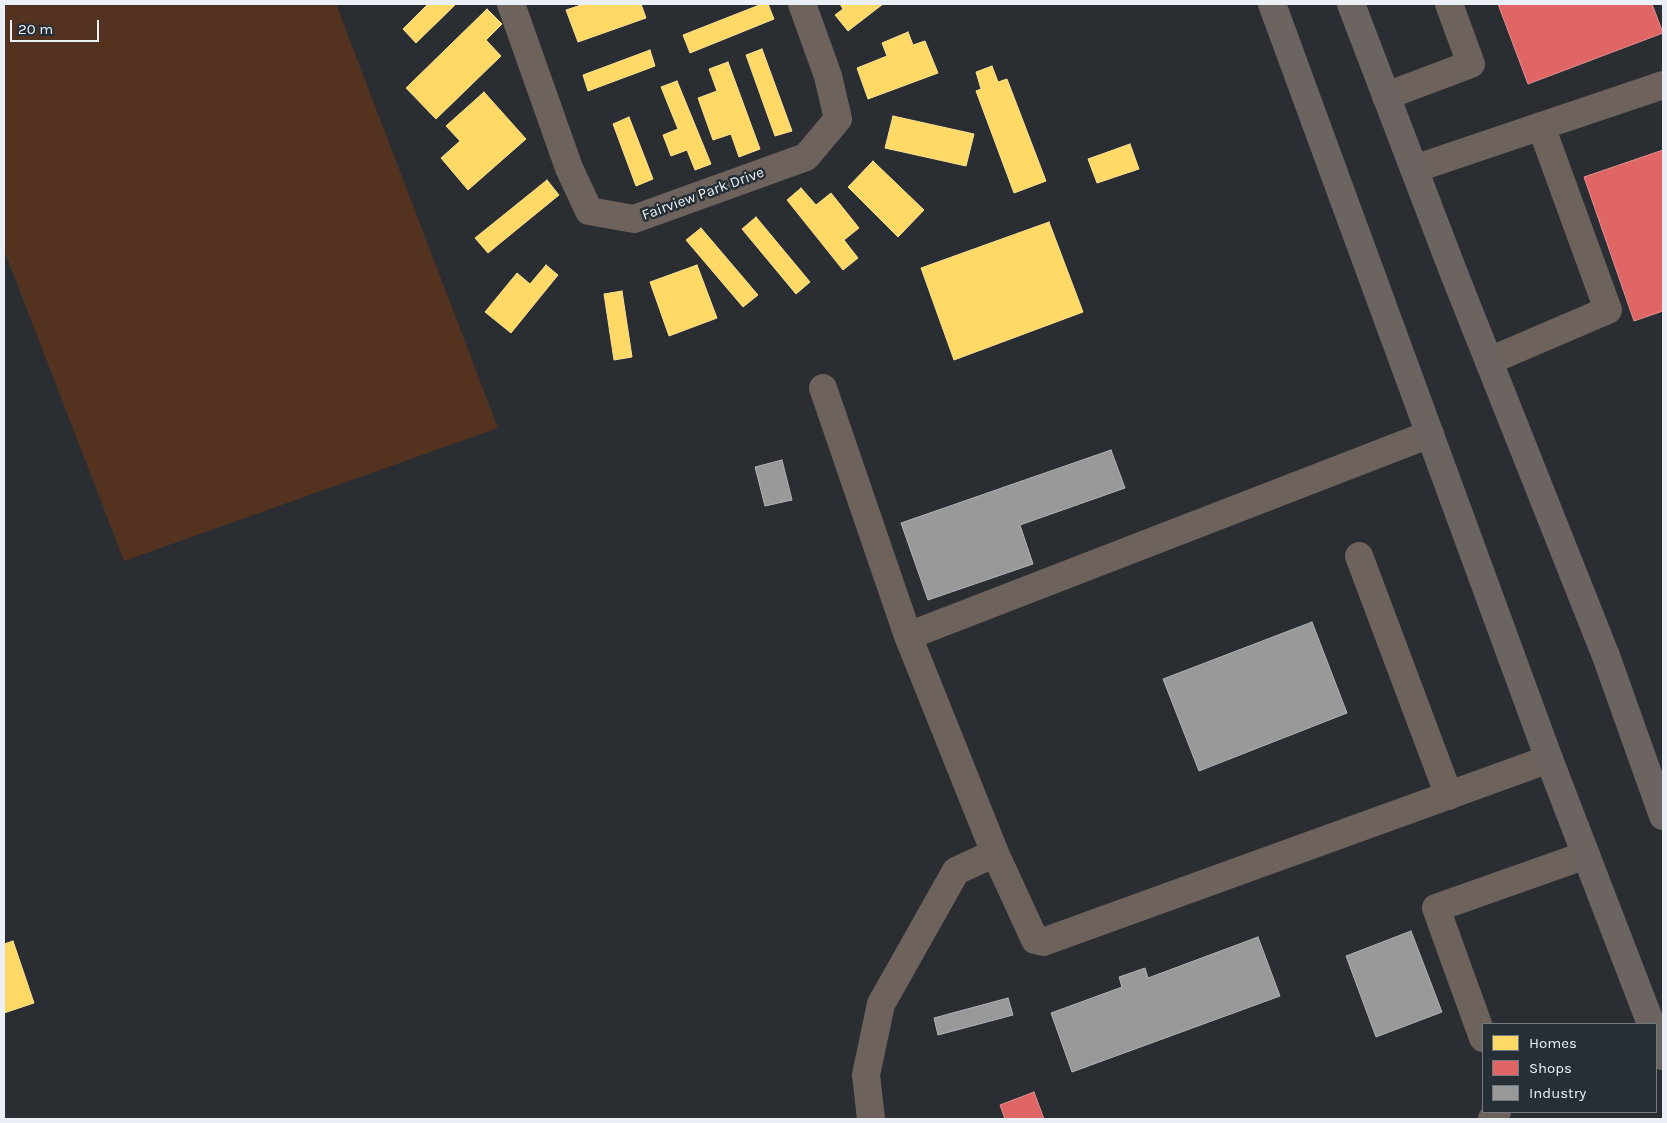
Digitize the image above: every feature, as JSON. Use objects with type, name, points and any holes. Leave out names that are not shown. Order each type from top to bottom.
[{"type":"main road","points":[[1272,4],[1550,760],[1651,1023]]},
{"type":"main road","points":[[1351,4],[1489,361],[1606,656],[1663,816]]},
{"type":"main road","points":[[1657,1040],[1663,1056]]},
{"type":"street","name":"Fairview Park Drive","points":[[511,4],[569,168],[589,211],[634,219],[806,157],[838,119],[828,76],[802,4]]},
{"type":"street","points":[[1386,96],[1471,64],[1449,4]]},
{"type":"street","points":[[1414,169],[1663,85]]},
{"type":"street","points":[[1489,361],[1608,310],[1541,126]]},
{"type":"street","points":[[823,388],[908,636],[995,853],[1035,940],[1043,942],[1550,760]]},
{"type":"street","points":[[908,636],[1430,434]]},
{"type":"street","points":[[1359,556],[1449,796]]},
{"type":"street","points":[[871,1119],[866,1075],[881,1004],[956,870],[995,853]]},
{"type":"street","points":[[1482,1035],[1436,908],[1586,855]]},
{"type":"shaded area","points":[[4,4],[336,4],[498,428],[124,561],[4,250]]},
{"type":"building: Homes","points":[[428,4],[456,4],[416,43],[403,29]]},
{"type":"building: Homes","points":[[584,4],[641,4],[646,18],[578,42],[566,10]]},
{"type":"building: Homes","points":[[762,4],[768,4],[774,19],[690,53],[683,35]]},
{"type":"building: Homes","points":[[840,4],[883,4],[848,31],[835,15],[843,9]]},
{"type":"building: Homes","points":[[487,9],[502,24],[486,40],[501,56],[436,119],[406,88]]},
{"type":"building: Homes","points":[[908,32],[913,45],[925,41],[938,73],[868,99],[857,68],[887,56],[882,43]]},
{"type":"building: Homes","points":[[762,49],[792,131],[775,136],[746,55]]},
{"type":"building: Homes","points":[[650,50],[655,66],[588,91],[583,75]]},
{"type":"building: Homes","points":[[728,62],[760,149],[739,157],[731,134],[713,140],[698,98],[717,91],[709,69]]},
{"type":"building: Homes","points":[[992,66],[998,82],[1007,79],[1046,181],[1014,193],[976,91],[981,89],[976,72]]},
{"type":"building: Homes","points":[[677,81],[711,164],[695,170],[687,150],[671,156],[663,135],[678,129],[661,87]]},
{"type":"building: Homes","points":[[484,92],[526,139],[468,190],[441,158],[460,141],[446,126]]},
{"type":"building: Homes","points":[[893,116],[974,134],[966,166],[885,148]]},
{"type":"building: Homes","points":[[629,117],[653,179],[636,186],[613,124]]},
{"type":"building: Homes","points":[[1130,144],[1139,169],[1097,183],[1088,159]]},
{"type":"building: Homes","points":[[873,161],[924,210],[898,237],[848,187]]},
{"type":"building: Homes","points":[[547,180],[559,195],[488,253],[475,238]]},
{"type":"building: Homes","points":[[801,188],[816,205],[831,193],[859,228],[844,240],[858,258],[843,270],[787,200]]},
{"type":"building: Homes","points":[[756,217],[810,282],[796,294],[742,229]]},
{"type":"building: Homes","points":[[1049,222],[1083,312],[954,360],[921,268]]},
{"type":"building: Homes","points":[[701,228],[758,295],[743,307],[686,240]]},
{"type":"building: Homes","points":[[546,265],[558,275],[511,333],[485,312],[517,273],[530,284]]},
{"type":"building: Homes","points":[[697,265],[717,318],[669,336],[650,282]]},
{"type":"building: Homes","points":[[622,291],[632,357],[614,360],[604,294]]},
{"type":"building: Homes","points":[[13,941],[34,1003],[4,1013],[4,944]]},
{"type":"building: Shops","points":[[1498,4],[1652,4],[1663,33],[1528,84]]},
{"type":"building: Shops","points":[[1663,150],[1663,311],[1634,321],[1584,177]]},
{"type":"building: Shops","points":[[1034,1092],[1044,1119],[1005,1119],[1000,1105]]},
{"type":"building: Industry","points":[[1111,450],[1125,488],[1020,525],[1033,564],[928,600],[901,523]]},
{"type":"building: Industry","points":[[782,460],[792,500],[765,506],[755,467]]},
{"type":"building: Industry","points":[[1312,622],[1347,713],[1199,771],[1163,679]]},
{"type":"building: Industry","points":[[1411,931],[1442,1012],[1376,1037],[1346,956]]},
{"type":"building: Industry","points":[[1258,937],[1280,996],[1072,1072],[1051,1013],[1122,987],[1119,977],[1145,968],[1148,978]]},
{"type":"building: Industry","points":[[1008,998],[1013,1015],[938,1035],[934,1018]]}]
